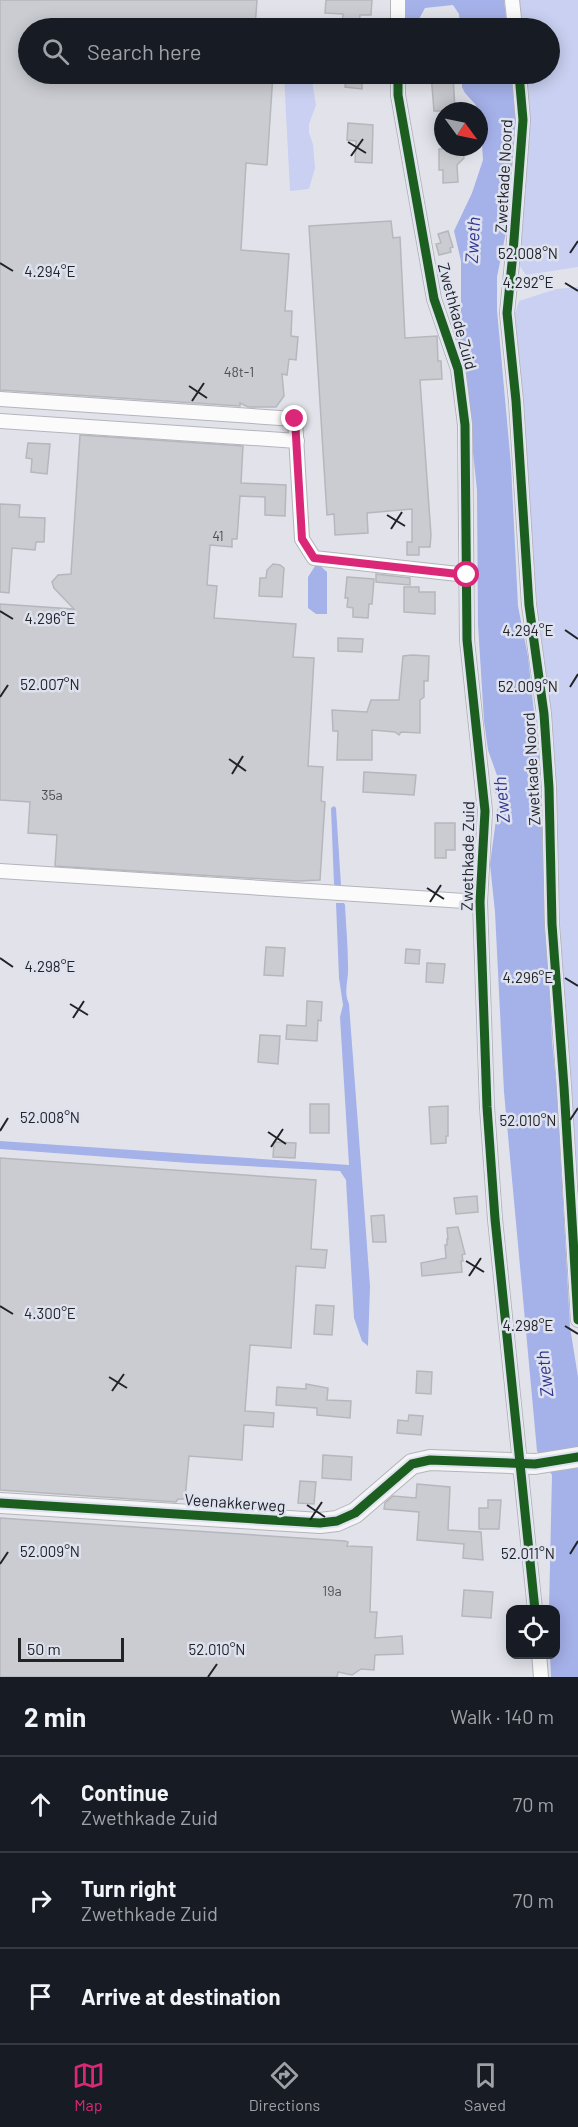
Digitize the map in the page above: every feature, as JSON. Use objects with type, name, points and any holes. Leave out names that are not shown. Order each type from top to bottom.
[{"type":"street","points":[[398,0],[398,18]]},
{"type":"street","points":[[512,0],[514,18]]},
{"type":"street","name":"Zwethkade Zuid","points":[[398,84],[398,95],[434,299],[458,369],[465,425],[466,640],[485,811],[480,902],[487,1107],[527,1464],[535,1605]]},
{"type":"street","name":"Zwetkade Noord","points":[[520,84],[523,120],[507,313],[516,401],[529,605],[543,714],[549,788],[552,924],[571,1183],[578,1320]]},
{"type":"street","points":[[0,399],[295,419],[302,539],[314,558],[467,575]]},
{"type":"street","points":[[0,421],[297,441]]},
{"type":"street","points":[[0,871],[480,902]]},
{"type":"street","name":"Veenakkerweg","points":[[0,1503],[320,1523],[337,1521],[355,1513],[412,1464],[430,1460],[527,1464],[578,1458]]},
{"type":"street","points":[[539,1659],[541,1677]]},
{"type":"shaded area","points":[[517,0],[578,0],[578,267],[526,275],[515,259],[529,140],[526,84],[560,84],[560,18],[520,18]]},
{"type":"shaded area","points":[[285,84],[313,84],[316,105],[309,124],[309,133],[313,144],[315,168],[309,189],[290,191]]},
{"type":"shaded area","points":[[578,287],[578,1233],[575,1211],[577,1192],[573,1182],[563,1022],[556,781],[530,541],[526,443],[514,317],[519,301],[556,289]]},
{"type":"water","points":[[404,0],[504,0],[506,18],[459,18],[453,5],[425,8],[420,18],[405,18]]},
{"type":"water","name":"Zweth","points":[[462,84],[513,84],[516,120],[507,227],[497,277],[497,310],[511,465],[518,606],[528,657],[539,758],[552,1041],[557,1091],[570,1327],[578,1377],[578,1677],[551,1677],[550,1659],[560,1659],[560,1605],[549,1605],[552,1475],[537,1451],[504,1092],[495,912],[490,864],[499,797],[493,790],[499,781],[488,750],[484,721],[478,624],[477,490],[466,387],[454,327],[461,318],[461,261],[454,231],[472,193],[483,156],[488,156],[488,102],[473,102],[465,93]]},
{"type":"water","points":[[317,563],[327,572],[327,614],[316,614],[308,608],[308,577]]},
{"type":"water","points":[[334,806],[336,808],[341,885],[337,887],[334,884],[331,808]]},
{"type":"water","points":[[336,903],[345,905],[348,959],[346,995],[349,1004],[370,1286],[368,1346],[362,1341],[354,1318],[346,1180],[340,1171],[0,1149],[0,1141],[349,1165],[340,1017],[343,1005],[339,978]]},
{"type":"building","points":[[0,0],[257,0],[256,18],[18,18],[18,84],[272,84],[267,165],[246,163],[241,250],[289,254],[285,311],[292,311],[291,336],[298,337],[296,360],[289,359],[287,375],[282,374],[284,396],[276,407],[248,407],[240,403],[240,406],[0,390]]},
{"type":"building","points":[[326,0],[372,0],[371,15],[343,18],[343,14],[325,13]]},
{"type":"building","points":[[345,84],[362,84],[362,89],[345,87]]},
{"type":"building","points":[[432,84],[454,84],[455,102],[434,102],[434,111]]},
{"type":"building","points":[[348,123],[373,125],[372,163],[355,162],[356,141],[347,140]]},
{"type":"building","points":[[439,156],[464,156],[457,165],[458,182],[443,183],[443,170],[439,170]]},
{"type":"building","points":[[391,221],[393,238],[400,237],[405,338],[437,336],[438,361],[441,361],[442,379],[420,380],[431,535],[430,547],[419,547],[419,555],[407,555],[407,542],[412,542],[412,509],[367,513],[368,533],[335,535],[334,514],[327,515],[309,226]]},
{"type":"building","points":[[448,231],[453,247],[450,248],[451,252],[439,255],[436,244],[441,243],[438,234]]},
{"type":"building","points":[[80,435],[243,446],[241,483],[286,485],[285,516],[265,515],[265,497],[240,496],[237,539],[232,539],[232,547],[210,545],[207,585],[217,586],[214,618],[296,624],[293,657],[314,658],[308,766],[323,767],[321,801],[325,802],[320,880],[298,881],[55,866],[57,835],[28,833],[30,802],[0,800],[0,604],[74,609],[54,588],[52,582],[58,575],[71,574]]},
{"type":"building","points":[[28,443],[50,444],[47,474],[31,472],[32,459],[26,458]]},
{"type":"building","points":[[0,504],[20,505],[19,517],[45,518],[44,542],[36,542],[35,550],[12,548],[9,593],[0,592]]},
{"type":"building","points":[[273,564],[284,568],[282,597],[259,596],[260,578],[266,578],[267,570]]},
{"type":"building","points":[[376,574],[410,578],[410,585],[376,582]]},
{"type":"building","points":[[347,577],[374,579],[372,604],[369,604],[368,618],[353,617],[353,608],[347,607],[348,598],[345,598]]},
{"type":"building","points":[[404,587],[419,587],[419,592],[435,592],[435,614],[404,612]]},
{"type":"building","points":[[338,638],[363,639],[362,652],[338,651]]},
{"type":"building","points":[[403,656],[429,656],[428,681],[424,681],[424,697],[420,700],[420,733],[401,732],[399,735],[395,732],[372,730],[372,760],[337,760],[338,731],[333,731],[332,710],[367,712],[371,700],[399,700]]},
{"type":"building","points":[[364,772],[416,775],[414,795],[363,792]]},
{"type":"building","points":[[435,823],[455,823],[455,850],[446,850],[446,858],[435,858]]},
{"type":"building","points":[[266,947],[285,948],[283,976],[264,975]]},
{"type":"building","points":[[406,949],[420,950],[419,964],[405,963]]},
{"type":"building","points":[[427,963],[445,964],[443,983],[426,982]]},
{"type":"building","points":[[307,1001],[322,1002],[317,1041],[286,1039],[287,1025],[306,1026]]},
{"type":"building","points":[[260,1035],[280,1036],[278,1064],[258,1062]]},
{"type":"building","points":[[310,1104],[329,1104],[329,1133],[310,1133]]},
{"type":"building","points":[[448,1106],[446,1143],[431,1144],[429,1107]]},
{"type":"building","points":[[274,1142],[296,1143],[295,1158],[273,1157]]},
{"type":"building","points":[[0,1158],[316,1180],[311,1249],[327,1250],[325,1268],[296,1266],[291,1348],[250,1345],[245,1411],[274,1413],[273,1427],[244,1425],[242,1460],[189,1456],[185,1499],[178,1499],[176,1502],[0,1490]]},
{"type":"building","points":[[477,1196],[478,1212],[456,1214],[454,1198]]},
{"type":"building","points":[[384,1215],[386,1242],[373,1242],[371,1216]]},
{"type":"building","points":[[458,1227],[465,1254],[462,1255],[463,1261],[461,1261],[462,1272],[422,1276],[421,1263],[446,1258],[447,1228]]},
{"type":"building","points":[[316,1305],[334,1306],[332,1335],[314,1334]]},
{"type":"building","points":[[417,1371],[432,1372],[431,1394],[416,1393]]},
{"type":"building","points":[[306,1384],[328,1388],[327,1400],[351,1401],[350,1418],[317,1415],[317,1408],[276,1405],[277,1387],[306,1389]]},
{"type":"building","points":[[409,1415],[423,1416],[421,1435],[397,1433],[398,1420],[408,1421]]},
{"type":"building","points":[[323,1455],[352,1457],[351,1480],[322,1478]]},
{"type":"building","points":[[300,1481],[316,1482],[314,1504],[298,1503]]},
{"type":"building","points":[[417,1484],[450,1487],[448,1530],[481,1532],[483,1560],[463,1558],[464,1544],[417,1540],[419,1512],[384,1509],[385,1503],[393,1496],[416,1498]]},
{"type":"building","points":[[488,1500],[501,1500],[499,1529],[479,1529],[479,1508],[488,1508]]},
{"type":"building","points":[[0,1518],[345,1541],[348,1542],[347,1546],[372,1547],[370,1612],[377,1612],[375,1638],[402,1636],[403,1654],[375,1655],[374,1670],[361,1669],[352,1675],[338,1672],[337,1677],[0,1677]]},
{"type":"building","points":[[464,1590],[493,1592],[491,1618],[462,1616]]},
{"type":"cycle path","points":[[398,84],[398,95],[434,299],[458,369],[465,425],[467,640],[485,811],[480,902],[487,1107],[495,1219],[534,1605]]},
{"type":"cycle path","points":[[520,84],[523,120],[507,313],[516,401],[529,605],[544,714],[549,788],[552,924],[578,1320]]},
{"type":"cycle path","points":[[0,1503],[320,1523],[337,1521],[355,1513],[412,1464],[430,1460],[535,1464],[578,1457]]},
{"type":"route","points":[[295,419],[302,539],[314,558],[467,575]]}]
